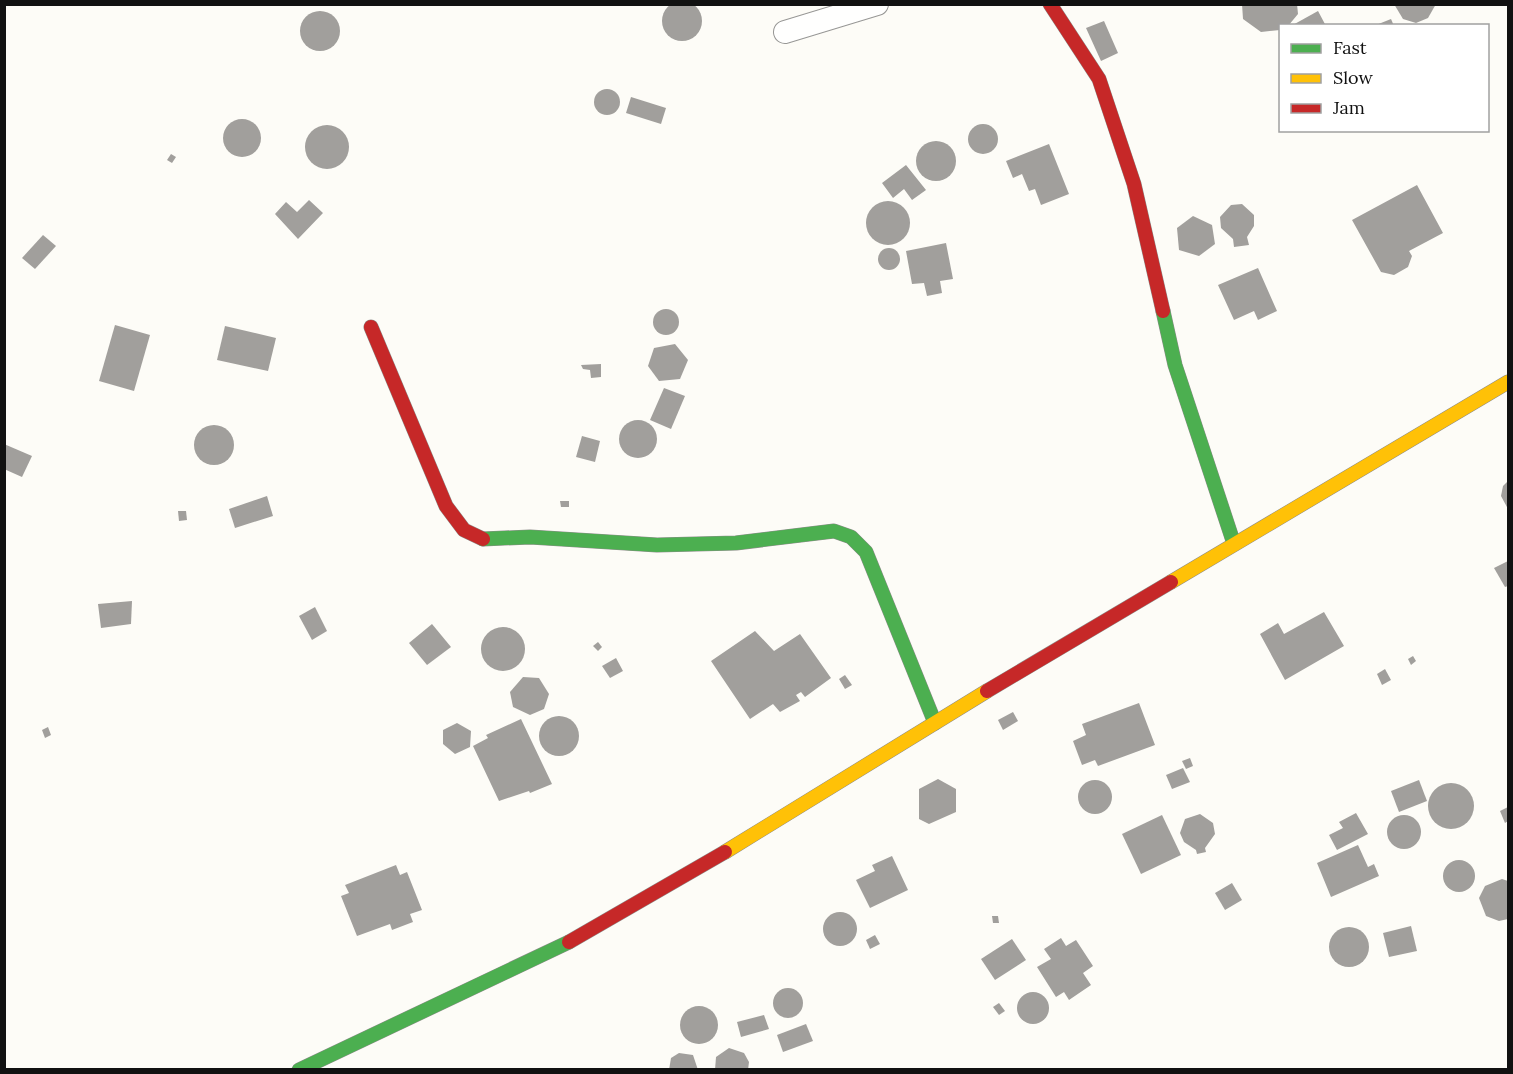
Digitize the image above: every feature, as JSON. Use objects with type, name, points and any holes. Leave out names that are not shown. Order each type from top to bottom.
[{"type":"street","points":[[785,32],[877,4]]},
{"type":"street","points":[[1050,4],[1074,37],[1099,79],[1116,126],[1134,184],[1175,365],[1234,544]]},
{"type":"street","points":[[370,327],[446,506],[464,530],[484,539],[530,537],[657,545],[736,543],[834,531],[851,537],[866,552],[935,723]]},
{"type":"street","points":[[299,1070],[579,937],[684,877],[935,723],[1509,382]]},
{"type":"building","points":[[682,1],[696,7],[702,21],[696,35],[682,41],[668,35],[662,21],[668,7]]},
{"type":"building","points":[[1242,4],[1297,4],[1298,14],[1290,24],[1279,24],[1279,30],[1261,32],[1243,19]]},
{"type":"building","points":[[1394,4],[1436,4],[1428,18],[1416,23],[1403,19]]},
{"type":"building","points":[[320,11],[328,12],[334,17],[339,23],[339,39],[334,45],[328,50],[320,51],[312,50],[306,45],[301,39],[300,31],[301,23],[306,17],[312,12]]},
{"type":"building","points":[[1318,11],[1325,24],[1295,24]]},
{"type":"building","points":[[1391,19],[1393,24],[1378,24]]},
{"type":"building","points":[[1104,21],[1118,53],[1101,61],[1086,28]]},
{"type":"building","points":[[607,89],[616,93],[620,102],[616,111],[607,115],[598,111],[594,102],[598,93]]},
{"type":"building","points":[[631,97],[666,108],[661,124],[626,113]]},
{"type":"building","points":[[242,119],[256,124],[261,138],[256,152],[242,157],[228,152],[223,138],[228,124]]},
{"type":"building","points":[[983,124],[994,128],[998,139],[994,150],[983,154],[972,150],[968,139],[972,128]]},
{"type":"building","points":[[327,125],[342,132],[349,147],[342,162],[327,169],[312,162],[305,147],[312,132]]},
{"type":"building","points":[[936,141],[944,142],[950,147],[955,153],[955,169],[950,175],[944,180],[936,181],[928,180],[922,175],[917,169],[916,161],[917,153],[922,147],[928,142]]},
{"type":"building","points":[[1049,144],[1069,194],[1041,205],[1035,189],[1029,191],[1022,174],[1013,178],[1006,161]]},
{"type":"building","points":[[171,154],[176,157],[172,163],[167,160]]},
{"type":"building","points":[[906,165],[926,190],[912,200],[904,189],[893,198],[882,183]]},
{"type":"building","points":[[1417,185],[1443,233],[1409,251],[1412,256],[1408,267],[1394,275],[1381,272],[1352,220]]},
{"type":"building","points":[[309,200],[323,213],[298,239],[275,214],[286,202],[297,212]]},
{"type":"building","points":[[888,201],[904,207],[910,223],[904,239],[888,245],[872,239],[866,223],[872,207]]},
{"type":"building","points":[[1242,204],[1254,215],[1254,226],[1247,237],[1249,245],[1234,247],[1233,239],[1221,228],[1220,217],[1231,205]]},
{"type":"building","points":[[1193,216],[1212,225],[1215,244],[1199,256],[1179,250],[1177,228]]},
{"type":"building","points":[[43,235],[56,246],[35,269],[22,258]]},
{"type":"building","points":[[946,243],[953,279],[940,281],[942,293],[927,296],[924,283],[912,284],[906,251]]},
{"type":"building","points":[[889,248],[897,251],[900,259],[897,267],[889,270],[881,267],[878,259],[881,251]]},
{"type":"building","points":[[1258,268],[1277,311],[1258,320],[1254,311],[1234,320],[1218,285]]},
{"type":"building","points":[[666,309],[675,313],[679,322],[675,331],[666,335],[657,331],[653,322],[657,313]]},
{"type":"building","points":[[115,325],[150,335],[134,391],[99,381]]},
{"type":"building","points":[[225,326],[276,338],[268,371],[217,360]]},
{"type":"building","points":[[675,344],[688,360],[680,379],[659,381],[648,366],[654,348]]},
{"type":"building","points":[[601,364],[601,377],[591,378],[590,370],[583,369],[581,365]]},
{"type":"building","points":[[664,388],[685,396],[671,429],[650,420]]},
{"type":"building","points":[[638,420],[651,426],[657,439],[651,452],[638,458],[625,452],[619,439],[625,426]]},
{"type":"building","points":[[214,425],[222,426],[228,431],[233,437],[233,453],[228,459],[222,464],[214,465],[206,464],[200,459],[195,453],[194,445],[195,437],[200,431],[206,426]]},
{"type":"building","points":[[582,436],[600,441],[595,462],[576,457]]},
{"type":"building","points":[[4,444],[32,456],[22,477],[4,469]]},
{"type":"building","points":[[1508,481],[1508,509],[1501,496],[1503,486]]},
{"type":"building","points":[[267,496],[273,516],[235,528],[229,509]]},
{"type":"building","points":[[560,501],[569,501],[569,507],[561,507]]},
{"type":"building","points":[[178,511],[186,511],[187,520],[179,521]]},
{"type":"building","points":[[1508,561],[1508,586],[1505,587],[1494,568]]},
{"type":"building","points":[[132,601],[131,624],[101,628],[98,604]]},
{"type":"building","points":[[315,607],[327,631],[312,640],[299,616]]},
{"type":"building","points":[[1324,612],[1344,646],[1285,680],[1260,634],[1278,623],[1284,634]]},
{"type":"building","points":[[432,624],[451,647],[427,665],[409,643]]},
{"type":"building","points":[[503,627],[512,628],[519,633],[524,640],[524,658],[519,665],[512,670],[503,671],[494,670],[487,665],[482,658],[481,649],[482,640],[487,633],[494,628]]},
{"type":"building","points":[[755,631],[774,651],[800,634],[831,678],[805,697],[801,692],[796,695],[800,701],[780,712],[773,704],[750,719],[711,661]]},
{"type":"building","points":[[598,642],[602,647],[598,651],[593,646]]},
{"type":"building","points":[[1413,656],[1416,661],[1411,665],[1408,659]]},
{"type":"building","points":[[616,658],[623,671],[610,678],[602,666]]},
{"type":"building","points":[[1385,669],[1391,680],[1382,685],[1377,674]]},
{"type":"building","points":[[845,675],[852,685],[845,689],[839,679]]},
{"type":"building","points":[[523,677],[539,678],[549,694],[544,709],[530,715],[513,707],[510,692]]},
{"type":"building","points":[[1139,703],[1155,745],[1098,766],[1095,760],[1082,765],[1073,741],[1086,735],[1082,724]]},
{"type":"building","points":[[1013,712],[1018,721],[1003,730],[998,720]]},
{"type":"building","points":[[559,716],[573,722],[579,736],[573,750],[559,756],[545,750],[539,736],[545,722]]},
{"type":"building","points":[[521,719],[552,784],[530,793],[529,791],[499,801],[473,746],[488,738],[486,735]]},
{"type":"building","points":[[457,723],[471,731],[470,747],[455,754],[443,744],[443,730]]},
{"type":"building","points":[[48,727],[51,735],[45,738],[42,730]]},
{"type":"building","points":[[1190,758],[1193,766],[1186,769],[1182,761]]},
{"type":"building","points":[[1183,768],[1190,782],[1172,789],[1166,775]]},
{"type":"building","points":[[938,779],[956,789],[956,812],[929,824],[919,819],[919,789]]},
{"type":"building","points":[[1095,780],[1107,785],[1112,797],[1107,809],[1095,814],[1083,809],[1078,797],[1083,785]]},
{"type":"building","points":[[1419,780],[1427,801],[1399,812],[1391,791]]},
{"type":"building","points":[[1451,783],[1467,790],[1474,806],[1467,822],[1451,829],[1435,822],[1428,806],[1435,790]]},
{"type":"building","points":[[1508,807],[1508,821],[1505,823],[1500,811]]},
{"type":"building","points":[[1356,813],[1368,834],[1337,850],[1329,835],[1343,828],[1339,822]]},
{"type":"building","points":[[1200,814],[1213,823],[1215,834],[1205,848],[1206,852],[1197,854],[1196,850],[1184,842],[1180,833],[1185,819]]},
{"type":"building","points":[[1162,815],[1181,855],[1141,874],[1122,834]]},
{"type":"building","points":[[1404,815],[1416,820],[1421,832],[1416,844],[1404,849],[1392,844],[1387,832],[1392,820]]},
{"type":"building","points":[[1358,845],[1368,867],[1374,864],[1379,876],[1331,897],[1317,863]]},
{"type":"building","points":[[892,856],[908,890],[870,908],[856,880],[875,871],[872,865]]},
{"type":"building","points":[[1459,860],[1470,865],[1475,876],[1470,887],[1459,892],[1448,887],[1443,876],[1448,865]]},
{"type":"building","points":[[396,865],[400,875],[407,872],[422,910],[410,914],[413,922],[392,930],[390,924],[357,936],[341,896],[349,893],[345,885]]},
{"type":"building","points":[[1502,879],[1508,881],[1508,919],[1499,921],[1486,916],[1479,898],[1485,886]]},
{"type":"building","points":[[1232,883],[1242,900],[1225,910],[1215,893]]},
{"type":"building","points":[[840,912],[852,917],[857,929],[852,941],[840,946],[828,941],[823,929],[828,917]]},
{"type":"building","points":[[992,916],[998,916],[999,923],[993,923]]},
{"type":"building","points":[[1411,926],[1417,951],[1389,957],[1383,933]]},
{"type":"building","points":[[1349,927],[1357,928],[1363,933],[1368,939],[1368,955],[1363,961],[1357,966],[1349,967],[1341,966],[1335,961],[1330,955],[1329,947],[1330,939],[1335,933],[1341,928]]},
{"type":"building","points":[[875,935],[880,944],[870,949],[866,940]]},
{"type":"building","points":[[1061,938],[1066,946],[1076,940],[1093,966],[1083,973],[1091,985],[1069,1000],[1064,992],[1056,997],[1037,967],[1051,959],[1044,949]]},
{"type":"building","points":[[1012,939],[1026,960],[995,980],[981,959]]},
{"type":"building","points":[[788,988],[794,989],[802,997],[802,1009],[794,1017],[788,1018],[782,1017],[774,1009],[773,1003],[774,997],[782,989]]},
{"type":"building","points":[[1033,992],[1044,997],[1049,1008],[1044,1019],[1033,1024],[1022,1019],[1017,1008],[1022,997]]},
{"type":"building","points":[[999,1003],[1005,1011],[999,1015],[993,1007]]},
{"type":"building","points":[[699,1006],[713,1011],[718,1025],[713,1039],[699,1044],[685,1039],[680,1025],[685,1011]]},
{"type":"building","points":[[764,1015],[769,1029],[741,1037],[737,1022]]},
{"type":"building","points":[[806,1024],[813,1041],[783,1052],[777,1035]]},
{"type":"building","points":[[729,1048],[744,1053],[749,1062],[748,1070],[715,1070],[716,1057]]},
{"type":"building","points":[[679,1053],[693,1055],[698,1070],[669,1070],[671,1058]]},
{"type":"traffic: fast","points":[[1163,311],[1175,365],[1234,544]]},
{"type":"traffic: fast","points":[[483,539],[530,537],[657,545],[736,543],[834,531],[851,537],[866,552],[935,723]]},
{"type":"traffic: fast","points":[[299,1070],[569,942]]},
{"type":"traffic: slow","points":[[1171,582],[1508,382]]},
{"type":"traffic: slow","points":[[725,852],[987,691]]},
{"type":"traffic: jam","points":[[1050,4],[1099,79],[1134,184],[1163,311]]},
{"type":"traffic: jam","points":[[371,327],[446,506],[464,530],[483,539]]},
{"type":"traffic: jam","points":[[987,691],[1171,582]]},
{"type":"traffic: jam","points":[[569,942],[725,852]]}]
